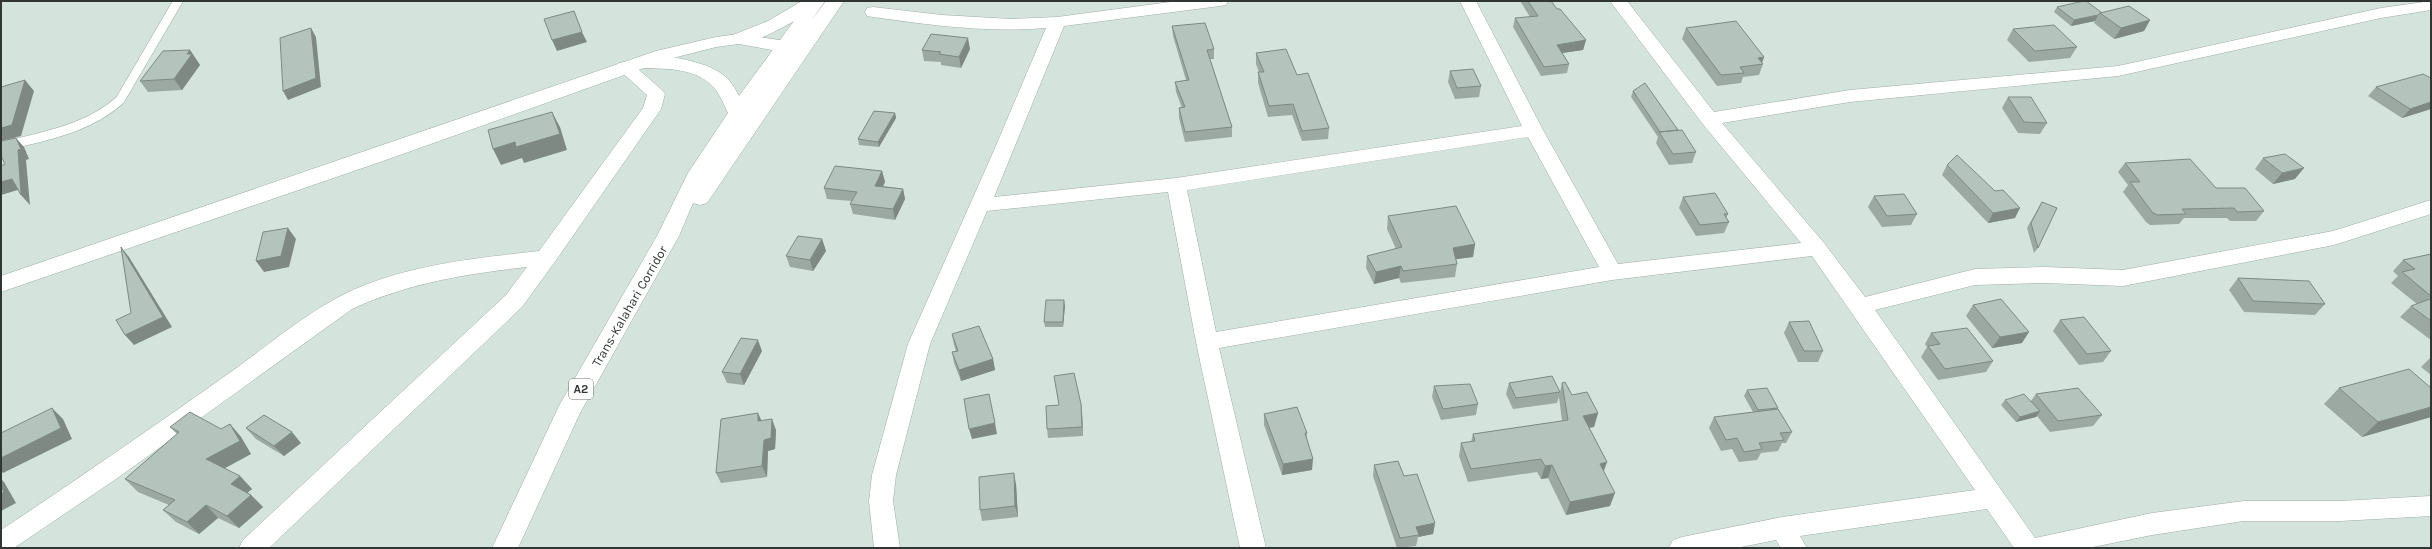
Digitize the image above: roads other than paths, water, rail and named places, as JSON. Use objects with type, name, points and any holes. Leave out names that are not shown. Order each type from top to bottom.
[{"type":"main road","points":[[1,284],[376,156],[664,55],[716,42],[739,39],[774,25],[815,1]]},
{"type":"main road","name":"Trans-Kalahari Corridor","points":[[668,236],[689,213],[743,137],[815,1]]},
{"type":"main road","name":"Trans-Kalahari Corridor","points":[[505,548],[569,411],[668,236],[680,205],[737,112],[835,1]]},
{"type":"main road","points":[[739,39],[788,53]]},
{"type":"main road","points":[[664,55],[705,52],[788,53]]},
{"type":"main road","points":[[634,65],[691,68],[711,75],[724,87],[737,112]]},
{"type":"street","points":[[873,12],[981,23],[1057,22],[1220,1]]},
{"type":"street","points":[[1468,1],[1534,130],[1612,272]]},
{"type":"street","points":[[1618,1],[1709,119],[1817,248],[1860,306],[2028,548]]},
{"type":"street","points":[[1709,119],[1850,96],[2118,71],[2381,13],[2431,5]]},
{"type":"street","points":[[887,548],[881,500],[884,475],[919,344],[980,205],[1057,22]]},
{"type":"street","points":[[252,548],[514,301],[547,258],[652,109],[656,94],[634,65]]},
{"type":"street","points":[[980,205],[1176,185],[1534,130]]},
{"type":"street","points":[[1176,185],[1207,342],[1253,548]]},
{"type":"street","points":[[1860,306],[1975,277],[2045,275],[2123,278],[2334,238],[2431,207]]},
{"type":"street","points":[[1207,342],[1612,272],[1817,248]]},
{"type":"street","points":[[1,543],[120,463],[344,303],[373,288],[422,274],[547,258]]},
{"type":"street","points":[[1682,548],[1788,538],[1993,498]]},
{"type":"street","points":[[2037,548],[2152,524],[2244,511],[2340,512],[2431,506]]},
{"type":"lane","points":[[1,148],[78,126],[112,110],[120,100],[178,1]]}]
